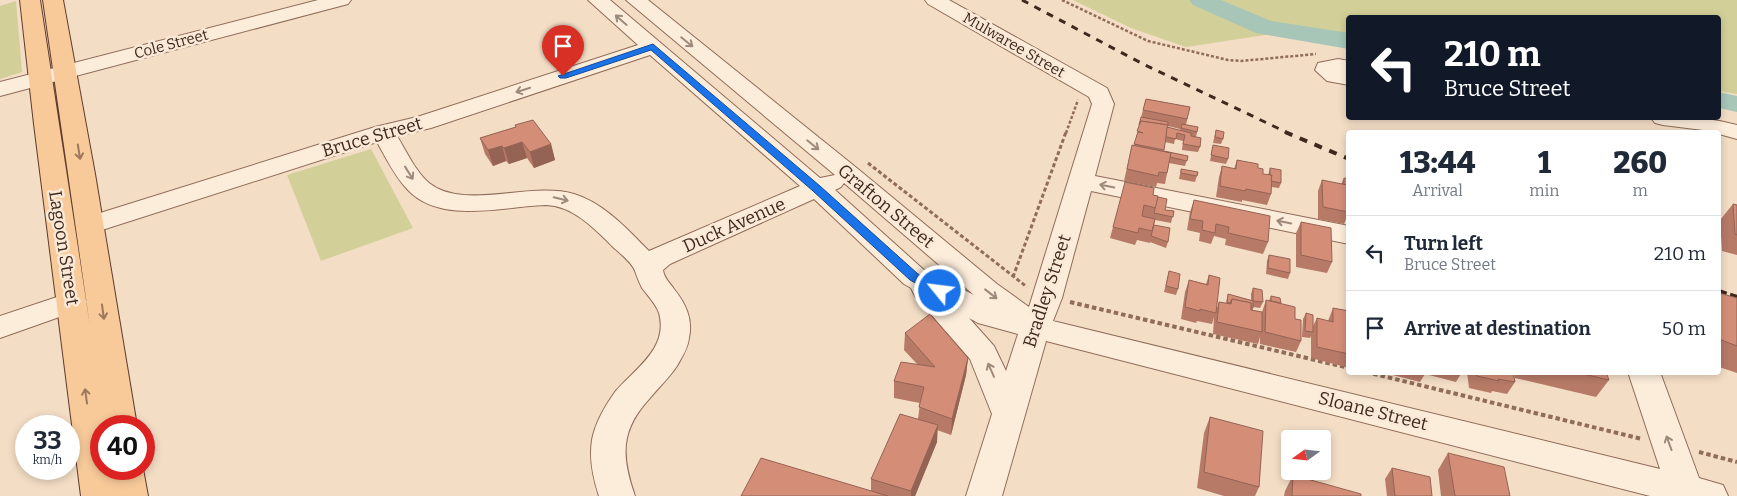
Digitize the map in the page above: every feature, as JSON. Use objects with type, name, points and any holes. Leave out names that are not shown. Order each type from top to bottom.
[{"type":"main road","name":"Lagoon Street","points":[[30,0],[51,169],[99,496]]},
{"type":"main road","name":"Lagoon Street","points":[[52,0],[66,72],[118,415]]},
{"type":"main road","points":[[39,79],[53,63],[46,19],[52,0]]},
{"type":"main road","points":[[51,169],[60,137],[53,86],[56,80],[66,72]]},
{"type":"main road","points":[[128,480],[130,496]]},
{"type":"street","name":"Grafton Street","points":[[598,0],[817,188],[914,277],[989,316],[1035,328]]},
{"type":"street","name":"Grafton Street","points":[[636,0],[849,174],[987,292],[1035,328]]},
{"type":"street","name":"Mulwaree Street","points":[[935,0],[1085,92]]},
{"type":"street","name":"Cole Street","points":[[0,89],[331,1]]},
{"type":"street","name":"Bruce Street","points":[[90,225],[383,132],[423,123],[653,47]]},
{"type":"street","points":[[1346,67],[1332,66],[1326,70],[1334,76],[1346,78]]},
{"type":"street","name":"Bradley Street","points":[[984,496],[1035,328],[1047,298],[1103,104],[1099,93],[1085,92]]},
{"type":"street","points":[[1676,120],[1710,125],[1737,132]]},
{"type":"street","points":[[383,132],[413,180],[421,189],[434,196],[452,201],[472,203],[533,197],[551,197],[566,200],[582,206],[649,267],[650,277],[670,303],[675,315],[676,326],[669,352],[655,371],[628,398],[610,430],[607,448],[608,465],[617,496]]},
{"type":"street","name":"Duck Avenue","points":[[649,267],[660,257],[849,174]]},
{"type":"street","points":[[1081,181],[1346,234]]},
{"type":"street","points":[[914,277],[983,354],[1010,415]]},
{"type":"street","points":[[0,327],[72,302]]},
{"type":"street","name":"Sloane Street","points":[[1035,328],[1698,493]]},
{"type":"street","points":[[1645,375],[1698,493]]},
{"type":"path","points":[[1062,0],[1148,40],[1228,60],[1241,61],[1320,54]]},
{"type":"path","points":[[1013,277],[1078,102],[1085,92]]},
{"type":"path","points":[[1378,375],[1646,440]]},
{"type":"path","points":[[1694,451],[1737,462]]},
{"type":"shaded area","points":[[1073,0],[1737,0],[1737,94],[1721,91],[1721,15],[1346,15],[1346,37],[1298,30],[1186,47],[1131,28]]},
{"type":"shaded area","points":[[16,1],[22,72],[0,79],[0,6]]},
{"type":"shaded area","points":[[371,149],[413,228],[321,261],[287,175]]},
{"type":"building","points":[[1146,99],[1190,107],[1187,119],[1143,110]]},
{"type":"building","points":[[1141,117],[1168,122],[1168,125],[1141,121],[1139,125]]},
{"type":"building","points":[[533,120],[551,144],[530,152],[522,142],[504,148],[502,146],[488,150],[480,138],[516,127],[515,125]]},
{"type":"building","points":[[1141,121],[1168,125],[1164,150],[1134,144],[1138,132],[1143,133],[1137,131]]},
{"type":"building","points":[[1182,124],[1198,127],[1197,132],[1181,128]]},
{"type":"building","points":[[1167,127],[1191,133],[1191,136],[1201,138],[1200,147],[1183,144],[1185,135],[1177,133],[1176,139],[1166,137]]},
{"type":"building","points":[[1216,130],[1224,132],[1223,139],[1215,137]]},
{"type":"building","points":[[1132,145],[1171,153],[1167,173],[1159,172],[1158,176],[1127,169]]},
{"type":"building","points":[[1213,145],[1229,148],[1228,159],[1211,155]]},
{"type":"building","points":[[1163,151],[1188,156],[1187,161],[1170,157],[1171,153]]},
{"type":"building","points":[[1237,160],[1258,164],[1258,168],[1263,169],[1263,174],[1272,175],[1271,194],[1220,186],[1222,166],[1236,169]]},
{"type":"building","points":[[1270,168],[1281,170],[1281,183],[1271,181]]},
{"type":"building","points":[[1181,169],[1198,172],[1197,176],[1181,173]]},
{"type":"building","points":[[1322,180],[1346,185],[1346,211],[1323,207]]},
{"type":"building","points":[[1125,182],[1154,188],[1153,195],[1158,196],[1156,208],[1144,205],[1142,216],[1155,219],[1152,231],[1139,228],[1138,233],[1113,227]]},
{"type":"building","points":[[1158,197],[1167,199],[1165,210],[1174,211],[1173,217],[1154,213]]},
{"type":"building","points":[[1194,200],[1270,216],[1268,242],[1228,233],[1229,227],[1216,224],[1215,233],[1202,230],[1203,221],[1190,219]]},
{"type":"building","points":[[1733,204],[1737,205],[1737,235],[1735,234]]},
{"type":"building","points":[[1301,222],[1331,228],[1332,262],[1301,255]]},
{"type":"building","points":[[1154,225],[1170,228],[1168,242],[1151,236]]},
{"type":"building","points":[[1269,255],[1290,259],[1290,273],[1268,268]]},
{"type":"building","points":[[1169,271],[1180,274],[1178,289],[1166,286]]},
{"type":"building","points":[[1209,275],[1220,278],[1216,313],[1185,307],[1189,280],[1208,285]]},
{"type":"building","points":[[1253,288],[1262,290],[1263,302],[1253,301]]},
{"type":"building","points":[[1228,294],[1253,301],[1253,308],[1251,303],[1232,299],[1230,303],[1227,302]]},
{"type":"building","points":[[1721,294],[1737,298],[1737,346],[1721,340]]},
{"type":"building","points":[[1271,296],[1280,298],[1281,303],[1271,301]]},
{"type":"building","points":[[1232,299],[1251,303],[1251,310],[1262,312],[1262,332],[1217,322],[1219,302],[1231,304]]},
{"type":"building","points":[[1266,300],[1295,307],[1295,319],[1301,320],[1301,341],[1265,332]]},
{"type":"building","points":[[1333,308],[1346,310],[1346,353],[1317,347],[1317,318],[1333,322]]},
{"type":"building","points":[[1306,313],[1313,315],[1313,332],[1305,331]]},
{"type":"building","points":[[930,314],[968,358],[952,419],[919,407],[924,387],[894,381],[901,362],[935,367],[905,333]]},
{"type":"building","points":[[1514,375],[1515,382],[1498,379],[1499,381],[1477,376]]},
{"type":"building","points":[[1588,375],[1607,375],[1609,380]]},
{"type":"building","points":[[900,414],[938,425],[911,491],[871,479]]},
{"type":"building","points":[[1210,417],[1263,431],[1259,487],[1204,472]]},
{"type":"building","points":[[1448,453],[1504,467],[1510,496],[1455,496]]},
{"type":"building","points":[[761,458],[888,496],[741,496]]},
{"type":"building","points":[[1392,468],[1430,477],[1432,496],[1395,496]]},
{"type":"building","points":[[1293,480],[1311,480],[1361,494],[1361,496],[1292,496]]},
{"type":"waterway","points":[[1201,0],[1265,28],[1346,41]]},
{"type":"waterway","points":[[1721,100],[1737,104]]},
{"type":"railway","points":[[1022,0],[1143,64],[1288,133]]},
{"type":"railway","points":[[1285,132],[1346,158]]},
{"type":"railway","points":[[1721,292],[1734,296]]},
{"type":"railway","points":[[1730,295],[1737,297]]},
{"type":"route","points":[[563,76],[653,47],[817,188],[914,277],[940,291]]}]
